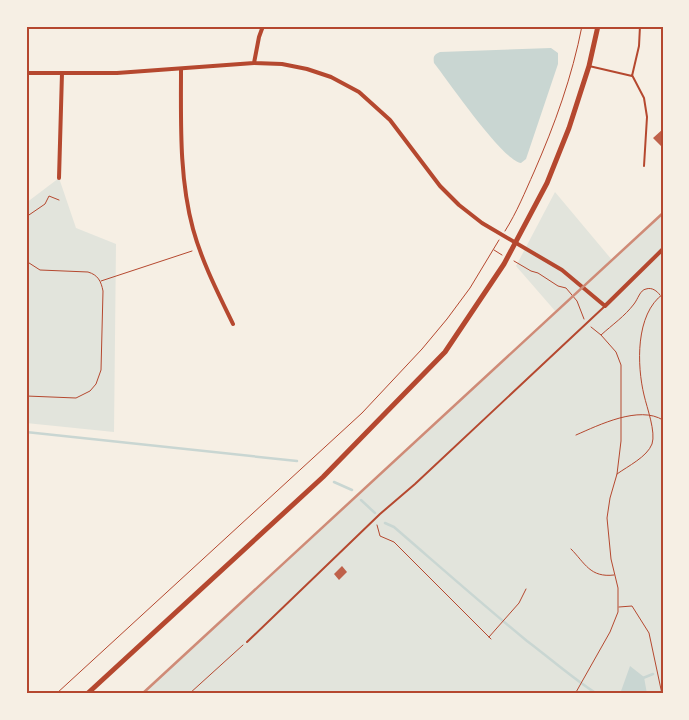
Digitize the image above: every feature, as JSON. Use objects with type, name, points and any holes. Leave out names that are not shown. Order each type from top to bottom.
[{"type":"main road","points":[[87,694],[322,477],[445,352],[498,273],[547,183],[569,128],[589,66],[598,26]]},
{"type":"street","points":[[254,63],[263,26]]},
{"type":"street","points":[[26,73],[117,73],[254,63],[282,64],[307,69],[331,77],[359,92],[390,120],[440,186],[459,205],[482,223],[562,270],[605,306],[663,249]]},
{"type":"street","points":[[181,69],[183,174],[192,227],[211,280],[233,324]]},
{"type":"street","points":[[59,178],[62,73]]},
{"type":"lane","points":[[640,26],[639,46],[632,75],[644,98],[647,117],[644,166]]},
{"type":"lane","points":[[589,66],[632,75]]},
{"type":"lane","points":[[247,642],[376,518],[415,484],[605,306]]},
{"type":"path","points":[[507,228],[554,128],[575,62],[582,26]]},
{"type":"path","points":[[26,218],[45,204],[49,196],[58,200]]},
{"type":"path","points":[[56,694],[362,413],[422,349],[447,319],[470,288],[498,243]]},
{"type":"path","points":[[101,281],[199,249]]},
{"type":"path","points":[[493,250],[497,252]]},
{"type":"path","points":[[26,261],[40,270],[88,272],[94,274],[101,281],[103,291],[101,370],[96,384],[90,391],[76,398],[26,396]]},
{"type":"path","points":[[617,474],[643,455],[652,443],[653,434],[641,379],[641,342],[647,314],[663,294]]},
{"type":"path","points":[[575,694],[610,632],[618,607],[618,588],[609,544],[607,518],[610,498],[617,474],[622,418],[621,365],[616,352],[601,335]]},
{"type":"path","points":[[576,435],[612,420],[622,418],[649,414],[663,420]]},
{"type":"path","points":[[376,518],[380,536],[394,542],[491,639]]},
{"type":"path","points":[[571,549],[591,572],[600,576],[615,575]]},
{"type":"path","points":[[489,637],[519,603],[526,589]]},
{"type":"path","points":[[618,607],[632,606],[649,633],[662,694]]},
{"type":"path","points":[[189,694],[247,642]]},
{"type":"shaded area","points":[[551,48],[558,53],[558,64],[526,159],[521,163],[512,159],[489,135],[434,63],[434,57],[440,52]]},
{"type":"shaded area","points":[[59,178],[76,228],[116,244],[114,432],[26,423],[26,203]]},
{"type":"shaded area","points":[[555,192],[612,260],[663,213],[663,694],[142,694],[556,312],[516,266]]},
{"type":"shaded area","points":[[630,666],[644,677],[647,694],[620,694]]},
{"type":"building","points":[[663,129],[663,148],[653,138]]},
{"type":"building","points":[[342,566],[347,572],[339,580],[334,574]]},
{"type":"waterway","points":[[26,432],[297,461]]},
{"type":"waterway","points":[[334,482],[352,490]]},
{"type":"waterway","points":[[361,500],[375,513]]},
{"type":"waterway","points":[[385,523],[394,527],[527,641],[597,694]]},
{"type":"waterway","points":[[643,678],[653,674]]},
{"type":"railway","points":[[142,694],[663,213]]}]
